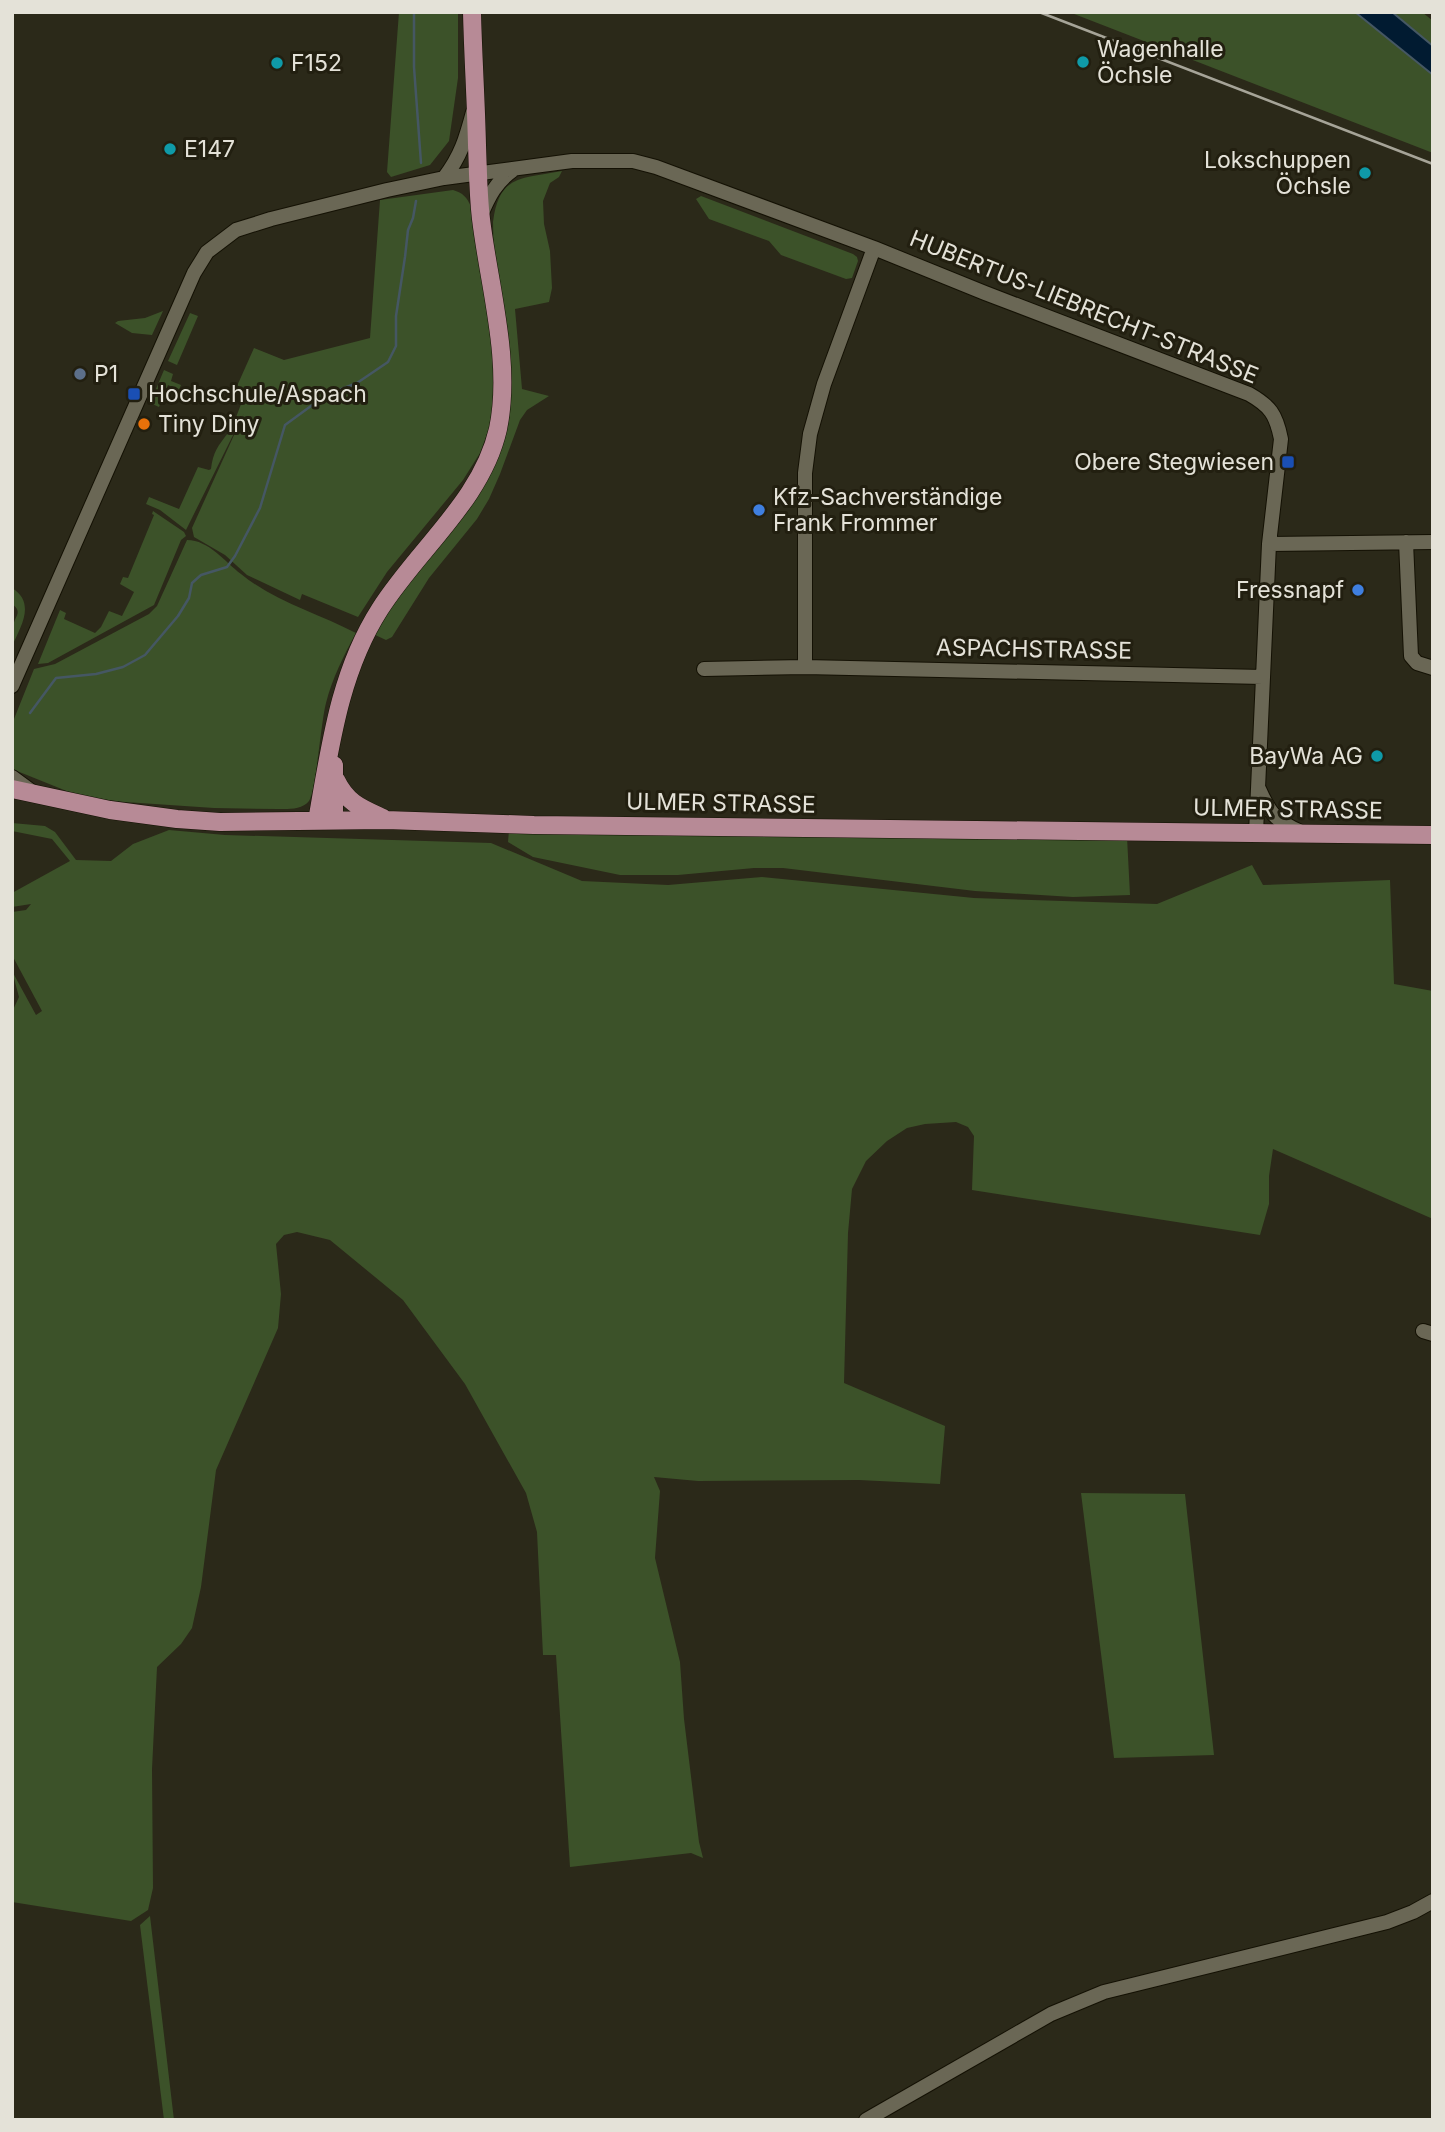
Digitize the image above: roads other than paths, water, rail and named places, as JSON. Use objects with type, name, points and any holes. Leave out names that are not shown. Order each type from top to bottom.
[{"type":"main road","points":[[326,820],[326,765],[348,672],[379,610],[468,495],[481,474],[497,430],[502,397],[502,367],[481,216],[472,12]]},
{"type":"main road","points":[[326,820],[335,777],[332,745]]},
{"type":"main road","points":[[335,777],[343,794],[357,806],[386,820]]},
{"type":"main road","name":"ULMER STRASSE","points":[[12,789],[110,810],[220,822],[386,820],[587,826],[1433,835]]},
{"type":"street","points":[[444,178],[456,163],[463,147],[475,104]]},
{"type":"street","name":"HUBERTUS-LIEBRECHT-STRASSE","points":[[12,686],[194,273],[207,252],[236,230],[271,219],[444,178],[572,161],[633,161],[656,167],[874,248],[1248,394],[1270,409],[1278,423],[1281,439],[1269,544],[1256,833]]},
{"type":"street","points":[[481,216],[490,194],[502,178],[516,169]]},
{"type":"street","points":[[805,667],[805,473],[810,434],[824,383],[874,248]]},
{"type":"street","points":[[1406,542],[1411,656],[1417,663],[1433,668]]},
{"type":"street","points":[[1269,544],[1433,542]]},
{"type":"street","name":"ASPACHSTRASSE","points":[[704,669],[805,667],[1263,677]]},
{"type":"street","points":[[12,777],[35,794]]},
{"type":"street","points":[[1257,785],[1268,810],[1275,818],[1306,834]]},
{"type":"street","points":[[866,2120],[1051,2014],[1104,1992],[1387,1922],[1433,1901]]},
{"type":"water","points":[[1355,12],[1392,12],[1433,46],[1433,75]]},
{"type":"waterway","points":[[414,12],[414,67],[421,163]]},
{"type":"waterway","points":[[30,713],[56,678],[96,674],[123,667],[145,655],[178,616],[189,598],[192,583],[201,575],[227,567],[235,556],[260,508],[285,425],[326,395],[357,383],[388,362],[396,346],[396,316],[408,230],[416,201]]},
{"type":"railway","points":[[1039,12],[1433,164]]},
{"type":"place","name":"Wagenhalle Öchsle","points":[[1083,62]]},
{"type":"place","name":"F152","points":[[277,63]]},
{"type":"place","name":"E147","points":[[170,149]]},
{"type":"place","name":"Lokschuppen Öchsle","points":[[1365,173]]},
{"type":"place","name":"P1","points":[[80,374]]},
{"type":"place","name":"Hochschule/Aspach","points":[[134,394]]},
{"type":"place","name":"Tiny Diny","points":[[144,424]]},
{"type":"place","name":"Obere Stegwiesen","points":[[1288,462]]},
{"type":"place","name":"Kfz-Sachverständige Frank Frommer","points":[[759,510]]},
{"type":"place","name":"Fressnapf","points":[[1358,590]]},
{"type":"place","name":"BayWa AG","points":[[1377,756]]}]
